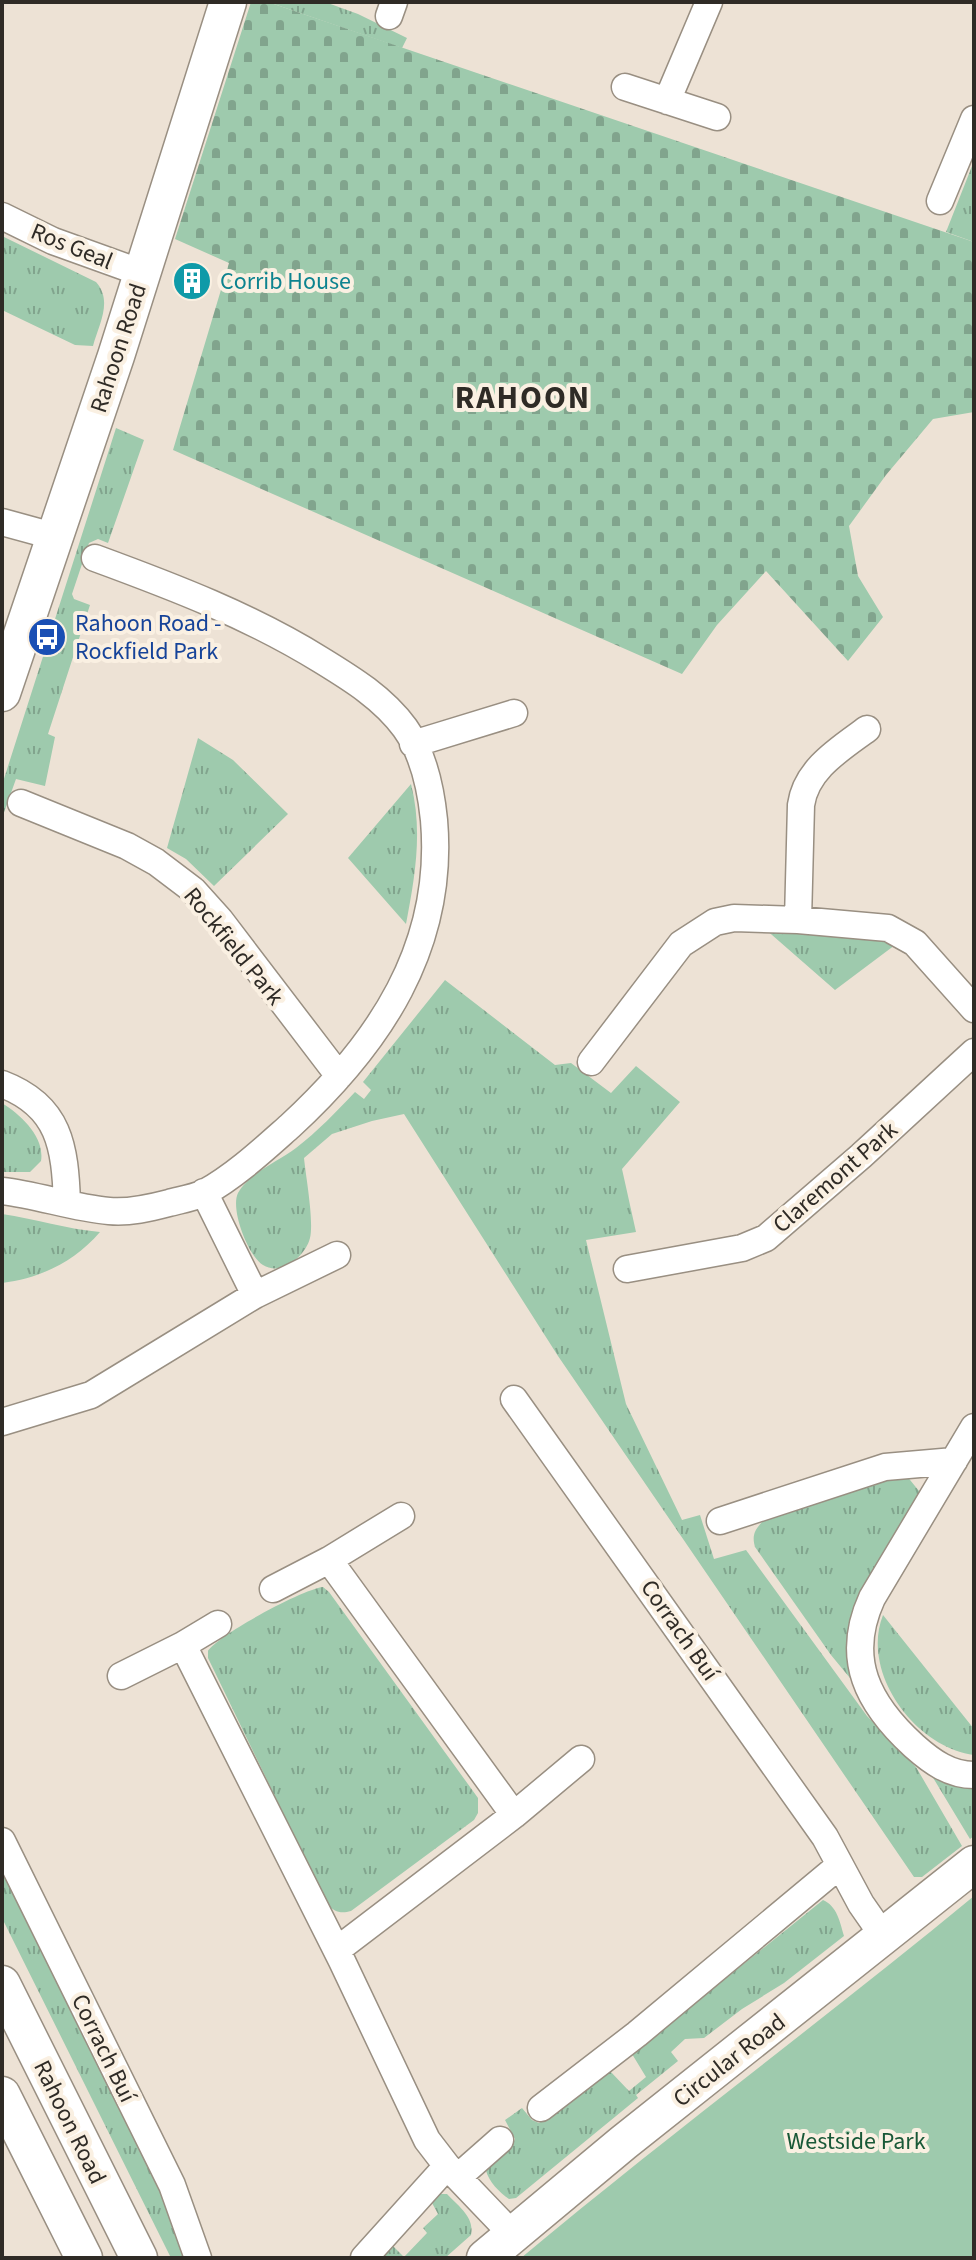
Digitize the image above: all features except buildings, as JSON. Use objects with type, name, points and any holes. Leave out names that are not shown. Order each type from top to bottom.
[{"type":"street","name":"Rahoon Road","points":[[2,693],[116,356],[228,2]]},
{"type":"street","points":[[667,101],[709,2]]},
{"type":"street","points":[[625,87],[717,117]]},
{"type":"street","points":[[940,201],[974,119]]},
{"type":"street","name":"Ros Geal","points":[[2,216],[53,241],[142,273]]},
{"type":"street","points":[[2,522],[53,536]]},
{"type":"street","points":[[2,1191],[111,1211],[143,1209],[204,1192],[261,1152],[339,1076],[367,1044],[395,1002],[415,957],[428,911],[435,840],[430,795],[406,730],[369,691],[288,639],[209,601],[95,558]]},
{"type":"street","points":[[413,744],[514,713]]},
{"type":"street","points":[[798,920],[804,787],[824,763],[867,729]]},
{"type":"street","name":"Rockfield Park","points":[[21,803],[127,846],[156,862],[193,890],[220,920],[339,1076]]},
{"type":"street","points":[[591,1062],[681,944],[715,922],[727,919],[867,924],[895,930],[915,943],[974,1009]]},
{"type":"street","name":"Claremont Park","points":[[627,1269],[742,1248],[766,1238],[974,1052]]},
{"type":"street","points":[[2,1084],[33,1101],[56,1130],[66,1164],[67,1203]]},
{"type":"street","points":[[204,1192],[255,1295]]},
{"type":"street","points":[[2,1422],[91,1395],[255,1295],[337,1255]]},
{"type":"street","name":"Corrach Buí","points":[[514,1399],[817,1824],[861,1904],[884,1937]]},
{"type":"street","points":[[974,1427],[872,1598],[862,1624],[859,1647],[868,1689],[896,1729],[932,1762],[961,1775],[974,1775]]},
{"type":"street","points":[[720,1521],[885,1467],[954,1461]]},
{"type":"street","points":[[273,1589],[329,1560],[401,1516]]},
{"type":"street","points":[[329,1560],[514,1815]]},
{"type":"street","points":[[121,1676],[218,1624]]},
{"type":"street","points":[[183,1645],[337,1950],[427,2140],[512,2234]]},
{"type":"street","points":[[337,1950],[514,1815],[581,1759]]},
{"type":"street","name":"Corrach Buí","points":[[2,1841],[172,2185],[198,2258]]},
{"type":"street","name":"Circular Road","points":[[485,2258],[974,1864]]},
{"type":"street","points":[[541,2108],[637,2034],[840,1865]]},
{"type":"street","name":"Rahoon Road","points":[[2,1984],[139,2258]]},
{"type":"street","name":"Rahoon Road","points":[[2,2095],[84,2258]]},
{"type":"street","points":[[364,2258],[453,2171],[500,2140]]},
{"type":"green space","points":[[251,2],[268,2],[974,242],[974,412],[933,419],[849,526],[858,576],[883,617],[848,661],[766,571],[717,625],[682,674],[173,450],[229,263],[175,239]]},
{"type":"green space","points":[[268,2],[325,2],[407,38],[402,48]]},
{"type":"green space","points":[[974,161],[974,242],[946,232]]},
{"type":"green space","points":[[2,236],[96,282],[104,297],[104,305],[93,346],[75,345],[2,310]]},
{"type":"green space","points":[[116,428],[144,440],[108,543],[98,539],[89,543],[72,594],[74,599],[90,605],[48,734],[55,737],[45,786],[16,779],[2,818],[2,785]]},
{"type":"green space","points":[[198,738],[233,760],[288,814],[214,886],[186,859],[167,848]]},
{"type":"green space","points":[[411,784],[417,837],[406,924],[348,858]]},
{"type":"green space","points":[[764,928],[879,936],[895,945],[835,990]]},
{"type":"green space","points":[[445,980],[555,1065],[571,1063],[611,1093],[636,1066],[680,1102],[622,1169],[636,1232],[586,1240],[626,1404],[682,1520],[700,1515],[714,1559],[746,1550],[867,1716],[916,1767],[962,1846],[922,1877],[914,1877],[558,1356],[404,1114],[332,1134],[304,1158],[311,1231],[308,1245],[292,1262],[278,1268],[263,1265],[246,1242],[236,1210],[238,1193],[243,1186],[304,1142],[355,1092],[364,1099],[371,1090],[363,1082]]},
{"type":"green space","points":[[2,1103],[24,1120],[39,1144],[41,1161],[30,1172],[2,1172]]},
{"type":"green space","points":[[2,1214],[100,1232],[79,1252],[56,1267],[2,1283]]},
{"type":"green space","points":[[906,1475],[919,1491],[919,1501],[869,1583],[868,1700],[831,1655],[755,1547],[755,1531],[762,1522],[760,1516]]},
{"type":"green space","points":[[323,1587],[478,1798],[478,1813],[474,1820],[351,1911],[344,1912],[335,1911],[327,1904],[208,1658],[208,1651],[215,1644],[244,1624],[280,1604]]},
{"type":"green space","points":[[883,1615],[974,1729],[974,1755],[952,1749],[932,1738],[898,1704],[886,1683],[879,1660],[878,1637]]},
{"type":"green space","points":[[929,1771],[974,1782],[974,1836],[970,1839]]},
{"type":"green space","points":[[2,1868],[146,2160],[183,2258],[171,2258],[2,1918]]},
{"type":"green space","name":"Westside Park","points":[[974,1896],[974,2258],[521,2258],[633,2166]]},
{"type":"green space","points":[[823,1900],[835,1910],[844,1936],[784,1983],[704,2038],[685,2039],[671,2052],[678,2061],[636,2095],[638,2098],[516,2198],[509,2199],[495,2186],[486,2170],[512,2146],[515,2139],[505,2120],[522,2108],[539,2123],[610,2071],[629,2091],[646,2077],[632,2054]]},
{"type":"green space","points":[[437,2194],[447,2194],[465,2212],[472,2229],[471,2235],[445,2258],[378,2258],[391,2244],[404,2257],[427,2233],[423,2228],[438,2214],[431,2201]]},
{"type":"place","name":"Corrib House","points":[[192,281]]},
{"type":"place","name":"Rahoon Road - Rockfield Park","points":[[47,637]]},
{"type":"district","name":"RAHOON","points":[[523,397]]}]
